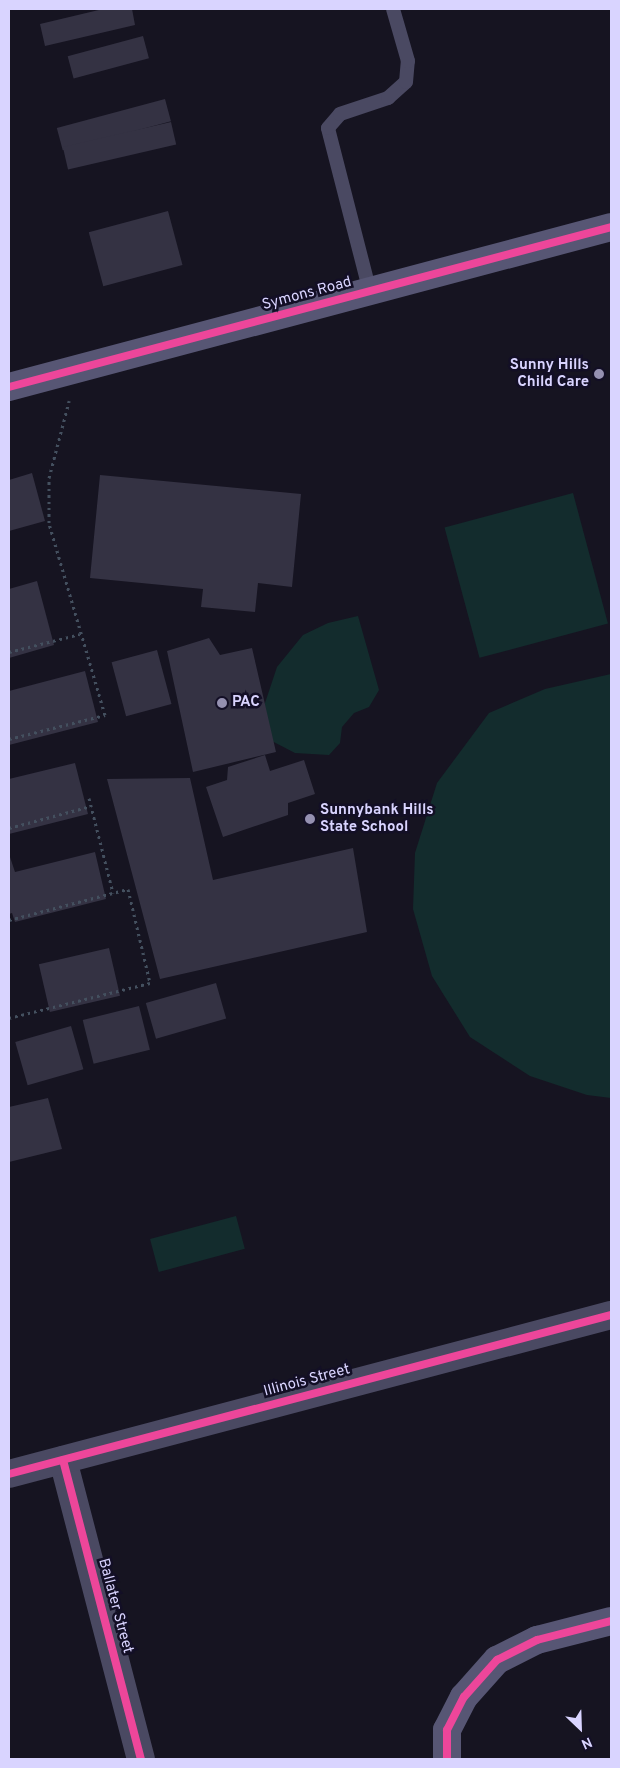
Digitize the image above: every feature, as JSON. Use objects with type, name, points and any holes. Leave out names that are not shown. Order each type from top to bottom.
[{"type":"street","name":"Symons Road","points":[[9,387],[611,227]]},
{"type":"street","name":"Illinois Street","points":[[9,1474],[611,1315]]},
{"type":"street","name":"Ballater Street","points":[[63,1460],[141,1759]]},
{"type":"street","points":[[447,1759],[447,1730],[464,1697],[497,1660],[538,1640],[611,1621]]},
{"type":"lane","points":[[370,292],[328,128],[340,114],[388,98],[406,82],[408,61],[393,9]]},
{"type":"path","points":[[9,740],[105,714],[49,523],[49,478],[70,401]]},
{"type":"path","points":[[9,652],[80,634]]},
{"type":"path","points":[[89,798],[113,893]]},
{"type":"path","points":[[9,828],[91,806]]},
{"type":"path","points":[[9,920],[128,889],[150,983],[9,1018]]},
{"type":"green space","points":[[573,493],[608,623],[479,658],[445,527]]},
{"type":"green space","points":[[358,616],[379,690],[369,707],[354,713],[342,727],[340,743],[329,755],[295,753],[268,739],[262,712],[277,667],[303,635],[328,623]]},
{"type":"green space","points":[[611,674],[611,1098],[587,1095],[530,1076],[470,1037],[432,976],[413,909],[415,853],[437,783],[489,713],[545,689]]},
{"type":"green space","points":[[236,1216],[245,1249],[159,1272],[150,1239]]},
{"type":"building","points":[[103,9],[132,9],[135,25],[45,46],[40,24]]},
{"type":"building","points":[[143,36],[149,58],[74,78],[68,56]]},
{"type":"building","points":[[165,99],[171,121],[63,150],[57,128]]},
{"type":"building","points":[[171,122],[176,144],[68,169],[63,147]]},
{"type":"building","points":[[168,211],[182,265],[103,286],[89,232]]},
{"type":"building","points":[[32,473],[45,521],[9,531],[9,480]]},
{"type":"building","points":[[100,475],[301,494],[292,587],[258,583],[255,612],[201,607],[203,589],[90,578]]},
{"type":"building","points":[[37,581],[54,645],[9,658],[9,589]]},
{"type":"building","name":"PAC","points":[[209,638],[220,655],[252,648],[276,752],[193,772],[167,651]]},
{"type":"building","points":[[157,650],[171,704],[126,716],[112,662]]},
{"type":"building","points":[[85,671],[98,722],[9,745],[9,691]]},
{"type":"building","points":[[265,755],[270,771],[304,760],[315,794],[288,803],[288,815],[223,837],[206,787],[227,780],[228,767]]},
{"type":"building","points":[[75,763],[88,814],[9,834],[9,779]]},
{"type":"building","points":[[190,778],[213,880],[353,848],[367,932],[160,979],[107,779]]},
{"type":"building","points":[[95,852],[106,899],[15,922],[12,913],[9,914],[9,854],[15,872]]},
{"type":"building","points":[[109,948],[120,996],[50,1012],[39,964]]},
{"type":"building","points":[[216,983],[226,1019],[156,1039],[146,1003]]},
{"type":"building","points":[[139,1006],[150,1050],[94,1064],[83,1020]]},
{"type":"building","points":[[71,1026],[83,1069],[28,1085],[15,1042]]},
{"type":"building","points":[[48,1098],[62,1149],[9,1162],[9,1107]]},
{"type":"cycle path","points":[[9,387],[611,227]]},
{"type":"cycle path","points":[[9,1474],[611,1315]]},
{"type":"cycle path","points":[[63,1460],[141,1759]]},
{"type":"cycle path","points":[[447,1759],[447,1730],[464,1697],[497,1660],[537,1640],[611,1621]]},
{"type":"place","name":"Sunny Hills Child Care","points":[[599,374]]},
{"type":"place","name":"PAC","points":[[222,703]]},
{"type":"place","name":"Sunnybank Hills State School","points":[[310,819]]}]
